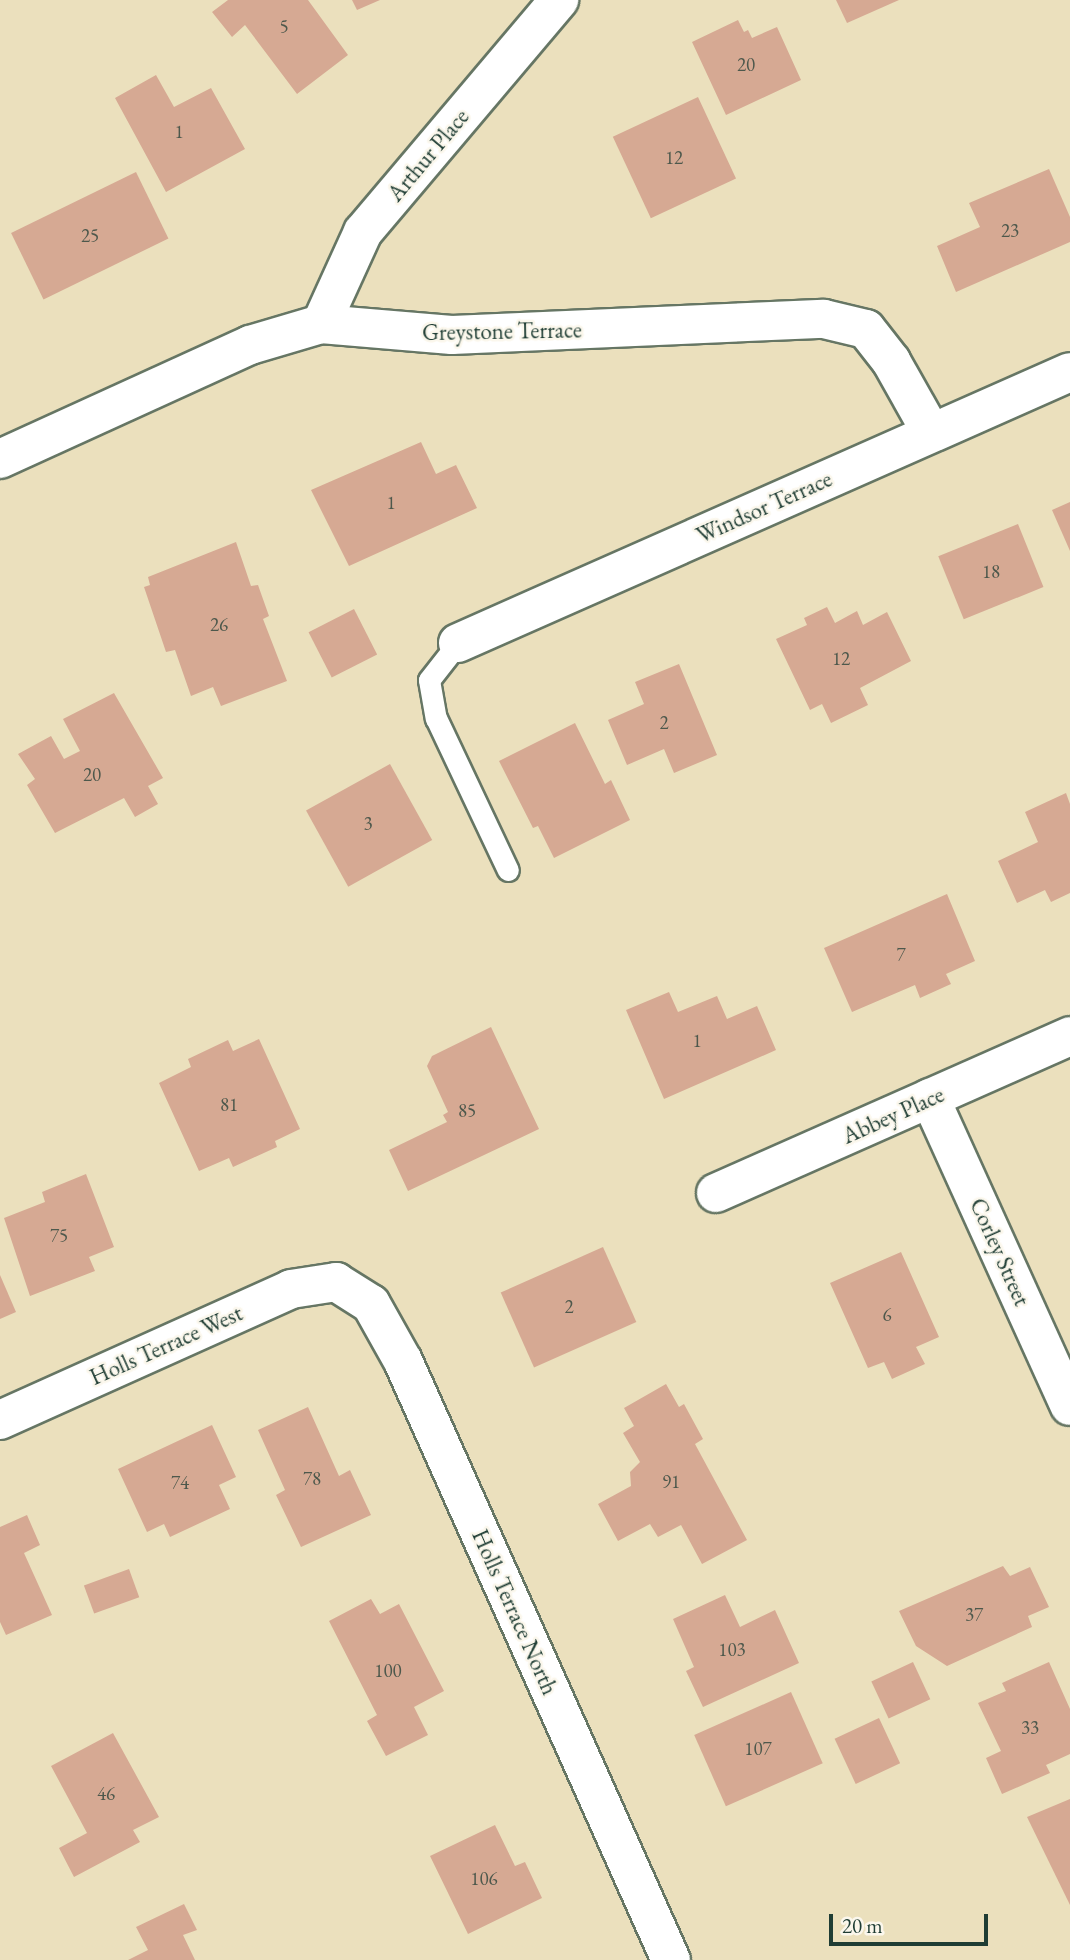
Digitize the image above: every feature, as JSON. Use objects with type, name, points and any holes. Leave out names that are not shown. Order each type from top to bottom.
[{"type":"street","name":"Arthur Place","points":[[321,324],[363,232],[559,0]]},
{"type":"street","name":"Greystone Terrace","points":[[0,459],[250,345],[321,324],[452,335],[824,319],[866,329],[891,360],[931,432]]},
{"type":"street","name":"Windsor Terrace","points":[[458,643],[1070,372]]},
{"type":"street","name":"Abbey Place","points":[[716,1193],[1070,1036]]},
{"type":"street","name":"Corley Street","points":[[930,1098],[1070,1405]]},
{"type":"street","name":"Holls Terrace West","points":[[0,1420],[291,1289],[336,1282]]},
{"type":"street","name":"Holls Terrace North","points":[[336,1282],[371,1304],[403,1361],[671,1960]]},
{"type":"lane","points":[[458,643],[429,680],[436,718],[508,870]]},
{"type":"building","points":[[228,0],[308,0],[348,55],[297,94],[245,25],[232,37],[212,12]]},
{"type":"building","points":[[352,0],[380,0],[357,10]]},
{"type":"building","points":[[836,0],[899,0],[847,23]]},
{"type":"building","points":[[738,20],[744,32],[748,30],[752,38],[777,27],[801,80],[726,115],[692,42]]},
{"type":"building","points":[[156,75],[174,107],[211,88],[245,149],[166,192],[115,98]]},
{"type":"building","points":[[698,97],[736,179],[651,218],[613,137]]},
{"type":"building","points":[[1049,169],[1070,217],[1070,242],[956,292],[937,246],[980,227],[969,203]]},
{"type":"building","points":[[136,172],[168,239],[44,299],[11,233]]},
{"type":"building","points":[[421,442],[436,474],[456,465],[477,508],[349,566],[311,490]]},
{"type":"building","points":[[1070,502],[1070,551],[1052,510]]},
{"type":"building","points":[[1018,524],[1043,587],[964,619],[938,556]]},
{"type":"building","points":[[236,542],[251,586],[258,585],[269,616],[263,619],[287,681],[221,706],[213,687],[191,696],[175,650],[166,652],[144,587],[150,585],[148,577]]},
{"type":"building","points":[[827,607],[835,623],[857,611],[863,625],[887,612],[911,661],[860,688],[868,705],[831,723],[822,704],[810,710],[776,639],[807,625],[804,618]]},
{"type":"building","points":[[354,609],[377,654],[332,678],[309,632]]},
{"type":"building","points":[[679,664],[717,755],[674,773],[664,749],[627,765],[608,720],[644,704],[635,682]]},
{"type":"building","points":[[114,693],[163,778],[148,786],[158,804],[135,817],[124,798],[55,833],[27,785],[35,779],[18,754],[51,736],[64,759],[80,751],[63,719]]},
{"type":"building","points":[[575,723],[605,784],[611,780],[630,820],[554,858],[538,826],[533,828],[499,761]]},
{"type":"building","points":[[390,764],[432,840],[348,887],[306,811]]},
{"type":"building","points":[[1066,793],[1070,804],[1070,893],[1051,902],[1045,890],[1017,903],[998,861],[1038,842],[1025,812]]},
{"type":"building","points":[[947,894],[975,961],[946,974],[951,984],[920,998],[915,985],[852,1012],[824,948]]},
{"type":"building","points":[[669,992],[678,1012],[717,996],[727,1019],[757,1006],[776,1050],[664,1099],[626,1010]]},
{"type":"building","points":[[491,1027],[539,1129],[408,1191],[389,1150],[447,1122],[443,1115],[448,1112],[427,1066],[432,1056]]},
{"type":"building","points":[[259,1039],[300,1129],[275,1141],[277,1147],[233,1167],[229,1158],[199,1171],[159,1083],[191,1067],[188,1059],[228,1040],[233,1051]]},
{"type":"building","points":[[86,1174],[114,1247],[89,1257],[95,1271],[30,1296],[4,1218],[45,1202],[42,1192]]},
{"type":"building","points":[[603,1247],[636,1322],[534,1367],[501,1293]]},
{"type":"building","points":[[901,1252],[939,1337],[916,1347],[925,1364],[892,1379],[884,1362],[868,1368],[830,1283]]},
{"type":"building","points":[[0,1275],[16,1312],[0,1319]]},
{"type":"building","points":[[666,1384],[679,1407],[684,1404],[703,1439],[695,1444],[747,1540],[702,1564],[681,1525],[658,1537],[650,1524],[618,1541],[598,1504],[631,1486],[630,1472],[640,1462],[623,1433],[634,1426],[624,1408]]},
{"type":"building","points":[[308,1407],[339,1476],[350,1470],[371,1515],[301,1547],[276,1495],[285,1490],[258,1430]]},
{"type":"building","points":[[212,1425],[236,1477],[219,1485],[230,1509],[170,1537],[164,1524],[147,1532],[118,1469]]},
{"type":"building","points":[[27,1515],[40,1545],[24,1553],[52,1615],[6,1635],[0,1622],[0,1527]]},
{"type":"building","points":[[1003,1566],[1010,1576],[1030,1567],[1049,1607],[1028,1616],[1032,1627],[947,1666],[916,1646],[899,1611]]},
{"type":"building","points":[[129,1569],[139,1597],[94,1614],[84,1585]]},
{"type":"building","points":[[725,1595],[740,1627],[775,1610],[799,1663],[703,1707],[686,1671],[694,1667],[673,1619]]},
{"type":"building","points":[[371,1599],[380,1614],[399,1604],[444,1691],[414,1707],[428,1735],[386,1756],[367,1721],[377,1715],[329,1621]]},
{"type":"building","points":[[913,1662],[930,1699],[889,1719],[871,1681]]},
{"type":"building","points":[[1049,1662],[1070,1709],[1070,1754],[1046,1765],[1050,1773],[1002,1794],[986,1758],[1001,1751],[978,1703],[1006,1691],[1002,1683]]},
{"type":"building","points":[[791,1692],[823,1763],[726,1806],[694,1735]]},
{"type":"building","points":[[879,1718],[900,1763],[856,1784],[835,1739]]},
{"type":"building","points":[[113,1733],[159,1817],[133,1830],[140,1842],[74,1877],[59,1848],[87,1833],[51,1766]]},
{"type":"building","points":[[1070,1799],[1070,1905],[1027,1817]]},
{"type":"building","points":[[495,1825],[515,1866],[525,1862],[542,1898],[468,1934],[430,1856]]},
{"type":"building","points":[[184,1904],[197,1930],[183,1935],[195,1960],[128,1960],[148,1950],[136,1927]]}]
